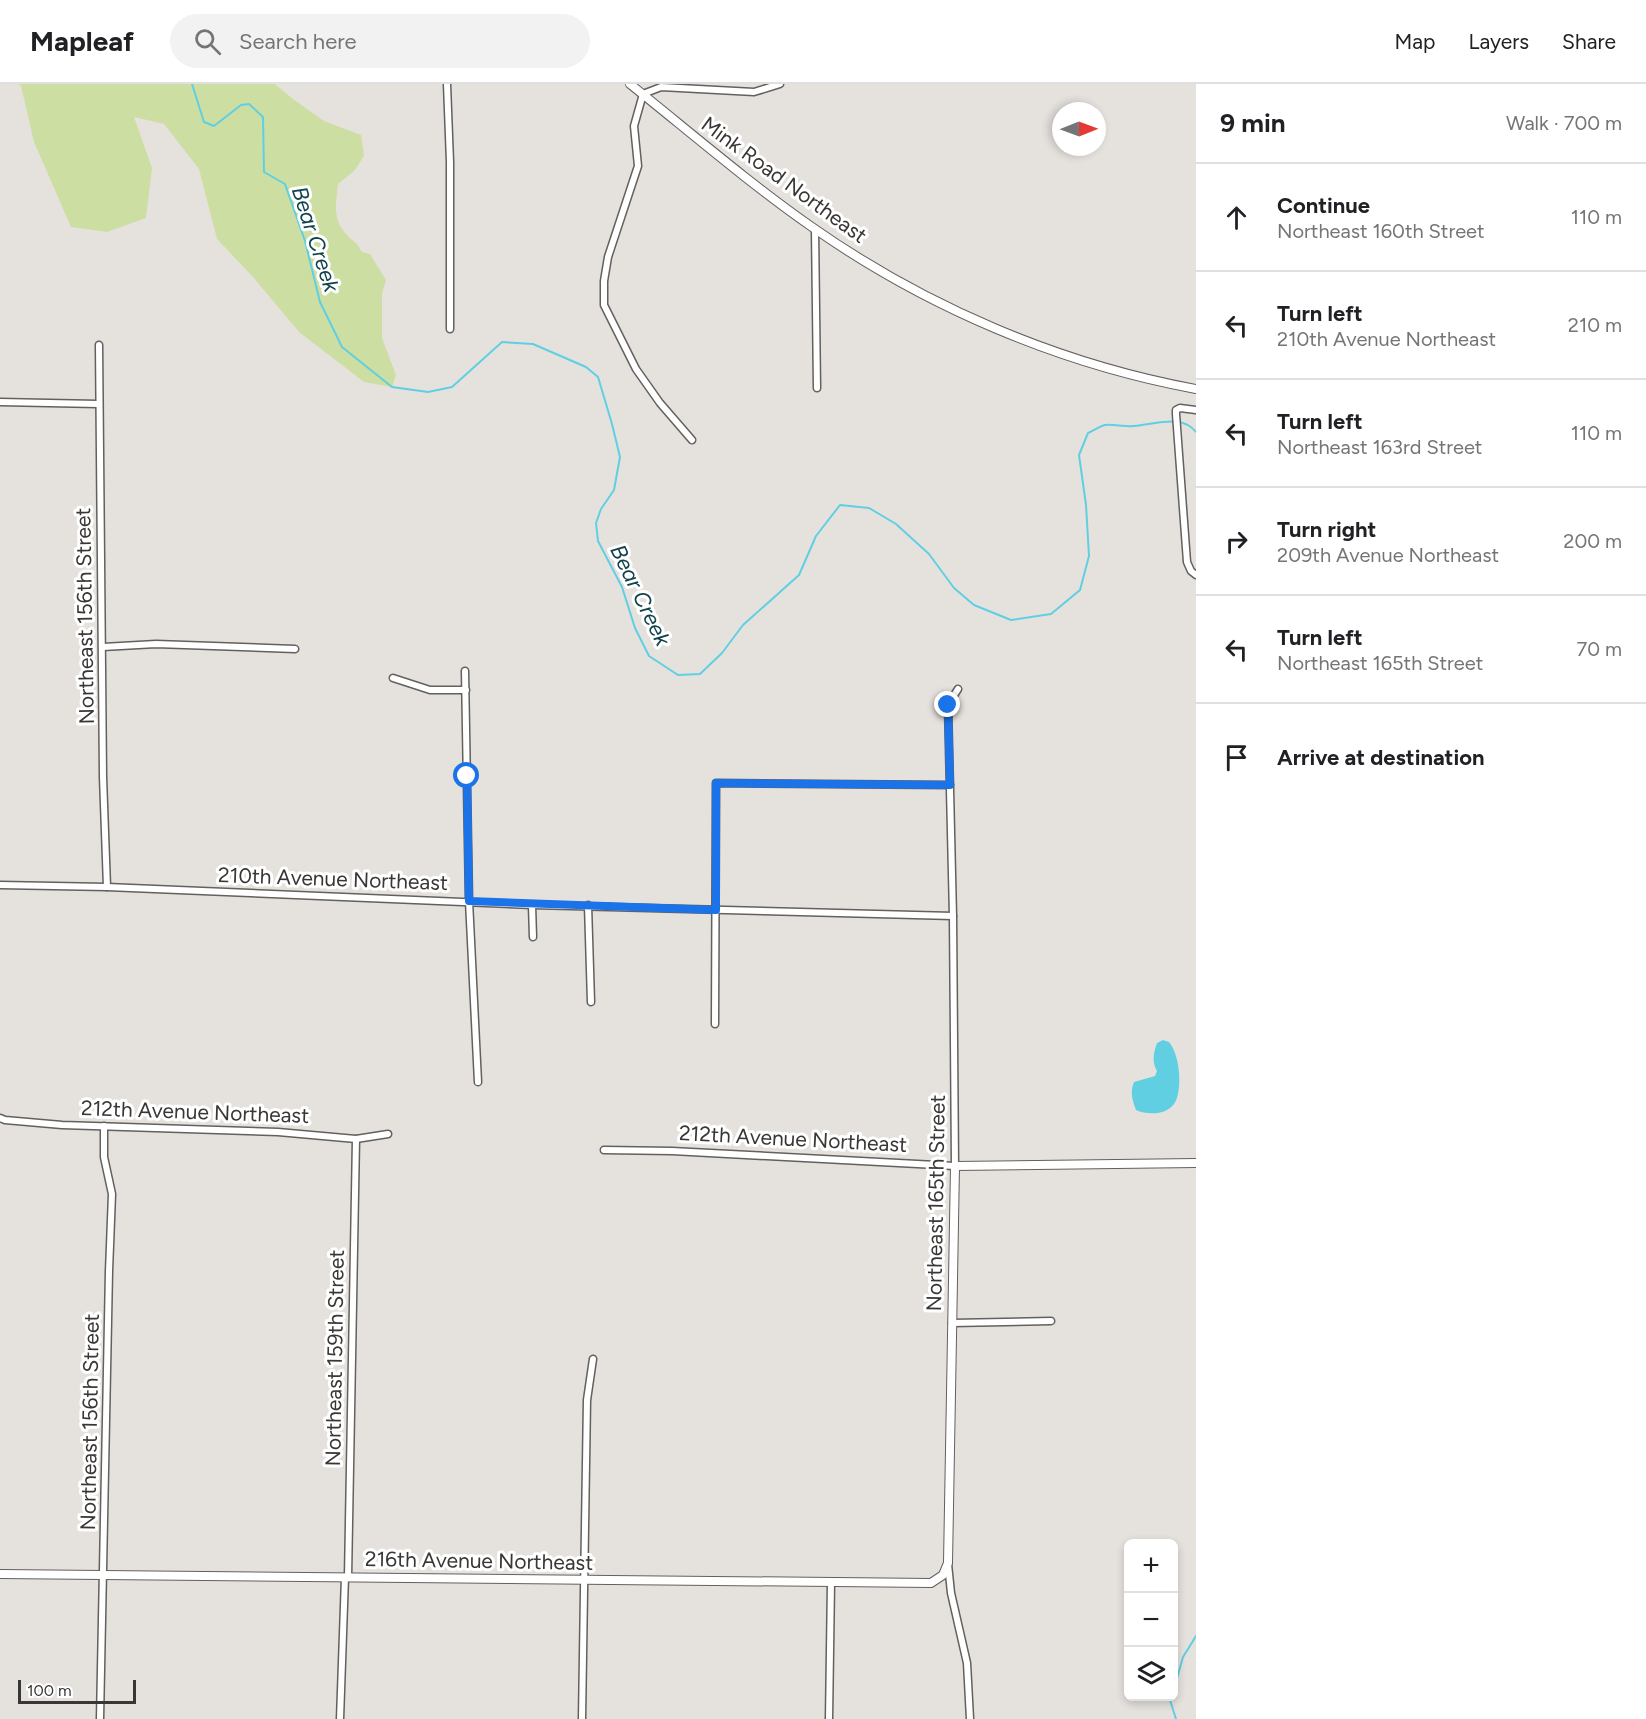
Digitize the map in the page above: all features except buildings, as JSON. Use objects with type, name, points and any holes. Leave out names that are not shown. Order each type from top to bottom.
[{"type":"street","points":[[447,84],[450,162],[450,329]]},
{"type":"street","name":"Mink Road Northeast","points":[[630,84],[778,203],[889,276],[1000,330],[1092,363],[1196,389]]},
{"type":"street","points":[[753,84],[754,92]]},
{"type":"street","points":[[692,440],[636,369],[604,304],[604,281],[608,257],[638,166],[634,126],[643,94],[650,90],[661,87],[754,92],[780,84]]},
{"type":"street","points":[[815,229],[817,388]]},
{"type":"street","name":"Northeast 156th Street","points":[[99,345],[103,777],[107,887]]},
{"type":"street","points":[[0,402],[98,404]]},
{"type":"street","points":[[1196,410],[1180,408],[1176,410],[1187,562],[1191,571],[1196,575]]},
{"type":"street","points":[[103,647],[156,644],[295,649]]},
{"type":"street","points":[[465,671],[469,901],[478,1082]]},
{"type":"street","points":[[393,678],[430,690],[466,690]]},
{"type":"street","name":"Northeast 165th Street","points":[[958,689],[948,705],[955,1166],[948,1563],[951,1593],[967,1663],[970,1719]]},
{"type":"street","points":[[715,1024],[716,783],[950,785]]},
{"type":"street","name":"210th Avenue Northeast","points":[[0,885],[107,887],[532,905],[953,916]]},
{"type":"street","points":[[532,905],[533,938]]},
{"type":"street","points":[[588,905],[591,1002]]},
{"type":"street","name":"212th Avenue Northeast","points":[[0,1118],[104,1126],[278,1132],[356,1139],[388,1134]]},
{"type":"street","name":"Northeast 156th Street","points":[[100,1719],[112,1220],[112,1194],[104,1157],[104,1126]]},
{"type":"street","name":"Northeast 159th Street","points":[[340,1719],[347,1577],[356,1139]]},
{"type":"street","name":"212th Avenue Northeast","points":[[604,1150],[672,1151],[955,1166],[1196,1163]]},
{"type":"street","points":[[952,1323],[1051,1321]]},
{"type":"street","points":[[582,1719],[587,1400],[593,1359]]},
{"type":"street","name":"216th Avenue Northeast","points":[[0,1574],[931,1582],[943,1575],[948,1563]]},
{"type":"street","points":[[829,1719],[831,1582]]},
{"type":"green space","points":[[18,84],[275,84],[324,121],[361,135],[364,156],[355,170],[338,184],[336,211],[342,229],[362,252],[370,254],[386,280],[382,294],[382,338],[396,375],[392,387],[364,382],[299,332],[253,277],[217,239],[199,169],[164,124],[134,117],[152,168],[146,218],[107,232],[71,227],[34,142],[21,86]]},
{"type":"water","points":[[1163,1040],[1169,1042],[1172,1047],[1179,1068],[1177,1098],[1174,1104],[1165,1111],[1141,1112],[1136,1110],[1132,1096],[1134,1082],[1155,1076],[1157,1071],[1154,1061],[1155,1051],[1157,1043]]},
{"type":"waterway","name":"Bear Creek","points":[[192,84],[204,122],[214,126],[241,105],[249,104],[263,117],[264,172],[285,184],[305,241],[320,302],[342,347],[392,387],[428,392],[452,387],[502,342],[533,344],[586,367],[598,377],[620,457],[614,490],[601,509],[596,523],[598,541],[622,587],[635,628],[649,656],[678,675],[700,674],[722,653],[743,625],[799,575],[816,536],[840,505],[869,508],[896,524],[929,554],[954,588],[974,605],[1011,620],[1051,614],[1080,590],[1089,556],[1086,505],[1079,455],[1088,433],[1105,425],[1134,426],[1175,421],[1190,426],[1196,432]]},
{"type":"waterway","points":[[1178,1675],[1183,1657],[1196,1636]]},
{"type":"waterway","points":[[1170,1701],[1176,1719]]},
{"type":"route","points":[[467,776],[469,901],[716,910],[716,783],[950,785],[948,705]]}]
